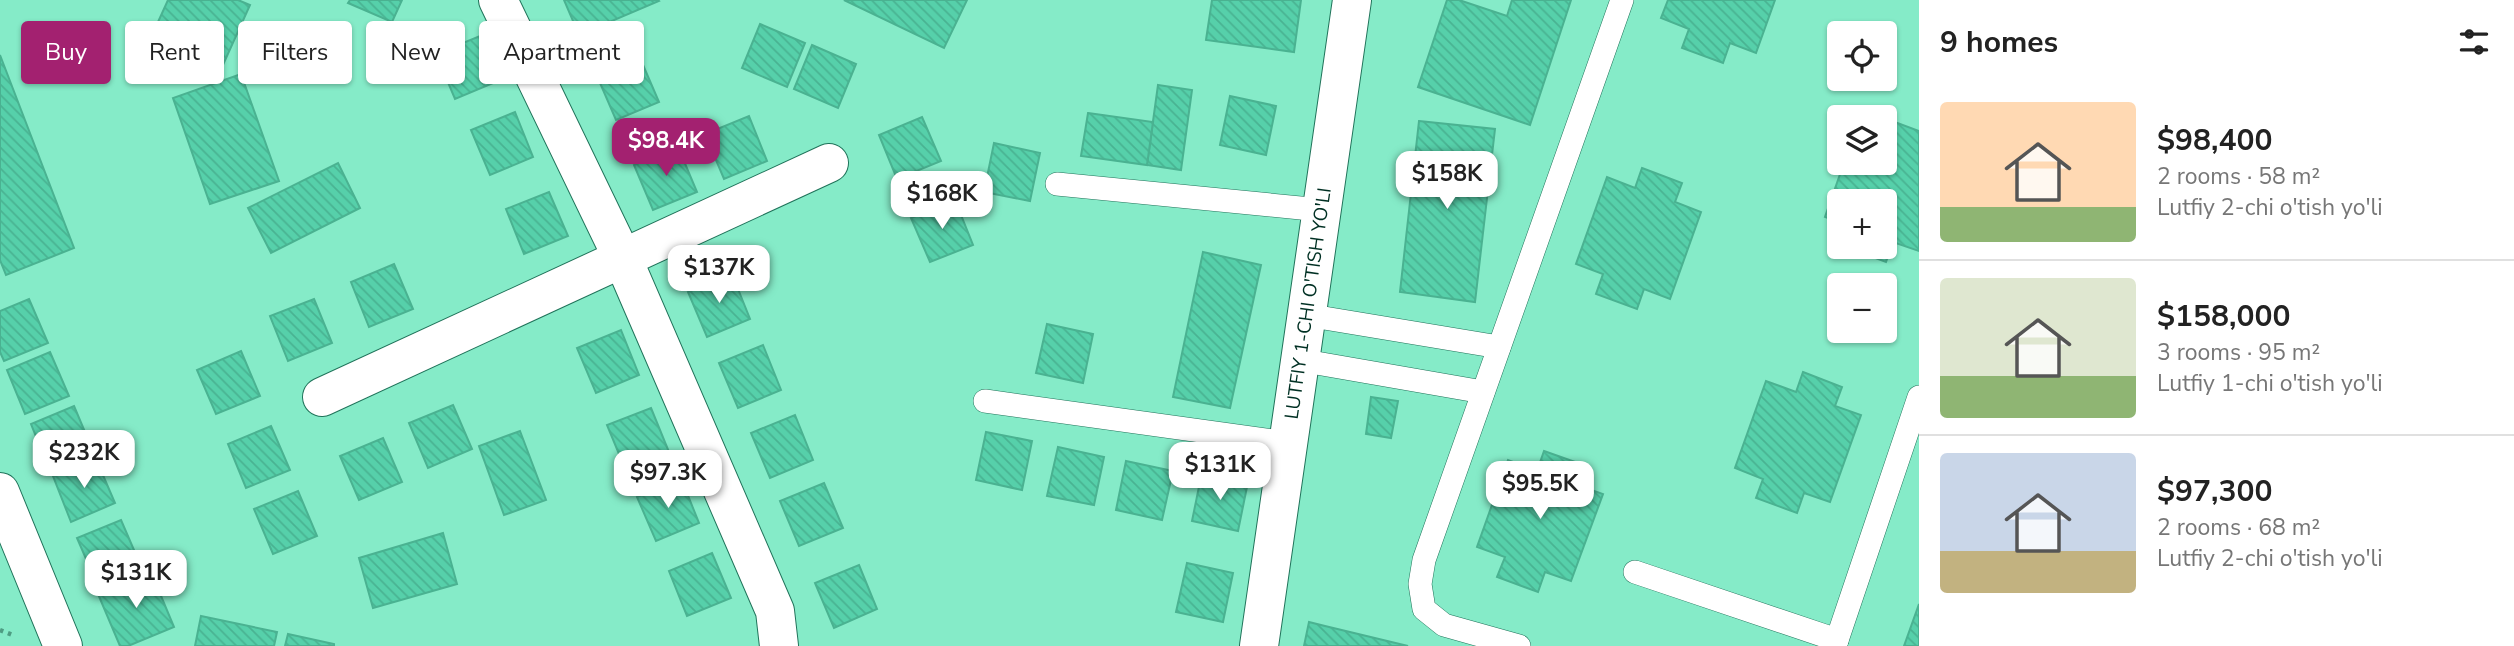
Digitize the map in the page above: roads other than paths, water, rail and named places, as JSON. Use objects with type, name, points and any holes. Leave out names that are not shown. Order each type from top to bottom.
[{"type":"street","points":[[498,0],[622,257],[775,611],[779,646]]},
{"type":"street","name":"LUTFIY 1-CHI O'TISH YO'LI","points":[[1259,646],[1352,0]]},
{"type":"street","points":[[322,397],[829,163]]},
{"type":"street","points":[[0,492],[63,646]]},
{"type":"lane","points":[[1518,646],[1444,625],[1424,609],[1420,584],[1424,560],[1622,0]]},
{"type":"lane","points":[[1056,184],[1321,210]]},
{"type":"lane","points":[[1306,315],[1499,347]]},
{"type":"lane","points":[[1299,360],[1483,392]]},
{"type":"lane","points":[[1635,572],[1836,643],[1919,397]]},
{"type":"lane","points":[[985,401],[1287,443]]}]
